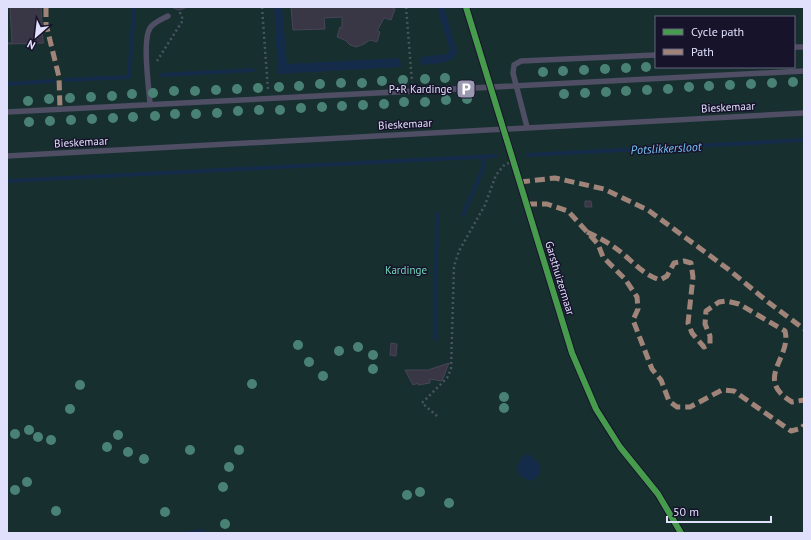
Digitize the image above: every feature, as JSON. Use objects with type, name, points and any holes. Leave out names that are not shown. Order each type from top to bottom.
[{"type":"lane","points":[[150,104],[146,45],[147,34],[150,27],[157,21],[168,16]]},
{"type":"lane","points":[[527,127],[513,73],[514,65],[522,61],[655,55]]},
{"type":"lane","points":[[7,112],[804,71]]},
{"type":"lane","name":"Bieskemaar","points":[[7,156],[804,113]]},
{"type":"path","points":[[262,7],[269,98]]},
{"type":"path","points":[[406,7],[412,90]]},
{"type":"path","points":[[148,75],[183,20],[179,10]]},
{"type":"path","points":[[512,156],[516,169]]},
{"type":"path","points":[[437,416],[422,403],[447,378],[451,370],[454,266],[459,251],[485,205],[496,175],[505,164],[514,162]]},
{"type":"green space","name":"Kardinge","points":[[7,7],[804,7],[804,533],[7,533]]},
{"type":"water","points":[[274,7],[282,7],[287,64],[400,58],[401,67],[278,74]]},
{"type":"water","points":[[437,7],[444,7],[457,52],[452,59],[448,61],[423,65],[421,64],[420,59],[422,57],[447,54],[450,50]]},
{"type":"water","points":[[527,454],[536,460],[540,468],[539,475],[530,481],[519,475],[518,472],[520,460]]},
{"type":"building","points":[[10,7],[41,7],[44,43],[7,44],[12,43]]},
{"type":"building","points":[[171,7],[188,7],[179,10]]},
{"type":"building","points":[[291,7],[389,7],[395,9],[391,20],[384,18],[377,31],[380,32],[377,42],[370,40],[356,47],[337,37],[340,27],[342,28],[342,17],[324,18],[325,29],[293,30]]},
{"type":"building","points":[[585,201],[591,201],[592,207],[585,207]]},
{"type":"building","points":[[391,343],[397,344],[396,356],[390,355]]},
{"type":"building","points":[[449,363],[442,381],[430,379],[430,383],[418,385],[418,383],[413,385],[405,370],[428,370]]},
{"type":"waterway","points":[[65,80],[129,77],[134,7]]},
{"type":"waterway","points":[[162,75],[253,70]]},
{"type":"waterway","points":[[7,84],[53,81]]},
{"type":"waterway","name":"Potslikkersloot","points":[[528,155],[804,140]]},
{"type":"waterway","points":[[7,181],[496,156]]},
{"type":"waterway","points":[[463,215],[484,166],[483,157]]},
{"type":"waterway","points":[[435,339],[437,214]]},
{"type":"waterway","points":[[187,533],[202,531]]},
{"type":"marked path","points":[[46,7],[46,24],[59,77],[60,109]]},
{"type":"marked path","points":[[520,182],[555,178],[604,189],[648,210],[728,269],[804,329]]},
{"type":"marked path","points":[[527,204],[547,204],[568,211],[598,244],[603,257],[625,279],[637,297],[638,309],[633,320],[652,369],[661,380],[669,401],[677,407],[690,407],[722,390],[734,391],[791,431],[802,428],[804,425]]},
{"type":"marked path","points":[[587,232],[610,244],[644,272],[660,280],[667,276],[674,263],[684,261],[691,263],[693,277],[688,323],[692,333],[704,347],[710,344],[710,336],[705,324],[706,311],[719,302],[726,301],[739,304],[785,331],[786,341],[784,350],[776,368],[774,377],[775,385],[781,393],[792,402],[804,400]]},
{"type":"cycle path","name":"Garsthuizermaar","points":[[466,7],[572,353],[596,409],[620,447],[658,494],[681,533]]},
{"type":"place","name":"P+R Kardinge","points":[[466,89]]}]
